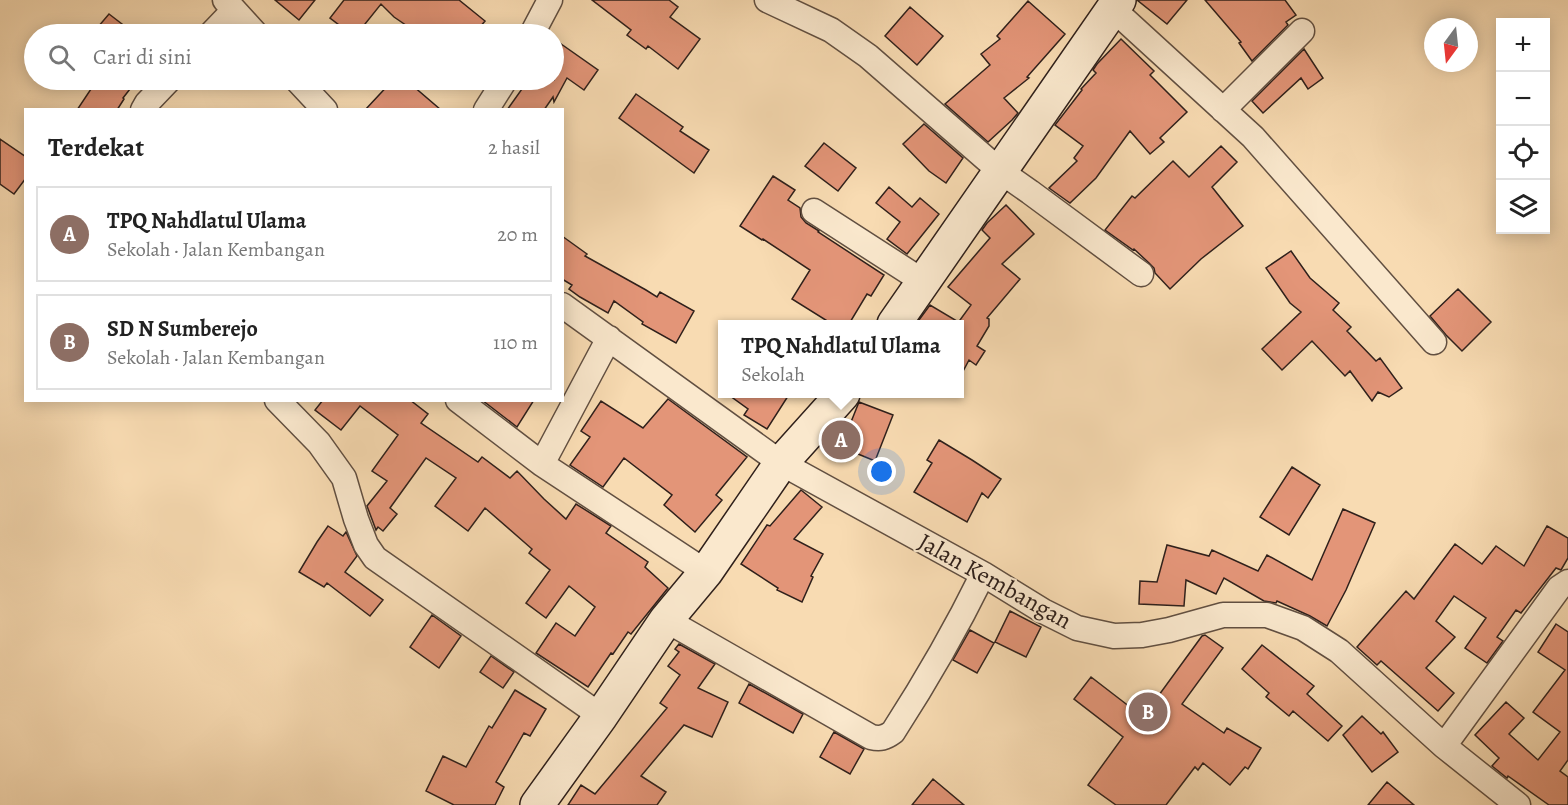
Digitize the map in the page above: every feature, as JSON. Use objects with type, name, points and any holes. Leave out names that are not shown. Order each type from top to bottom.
[{"type":"street","points":[[537,24],[550,0]]},
{"type":"street","points":[[767,0],[831,30],[868,56],[1000,171],[1141,274]]},
{"type":"street","points":[[218,24],[230,5],[247,24]]},
{"type":"street","points":[[897,320],[1116,5],[1253,137],[1434,342]]},
{"type":"street","points":[[1223,110],[1302,31]]},
{"type":"street","points":[[144,108],[160,90]]},
{"type":"street","points":[[306,90],[323,108]]},
{"type":"street","points":[[487,108],[499,90]]},
{"type":"street","points":[[814,211],[924,282]]},
{"type":"street","name":"Jalan Kembangan","points":[[564,306],[781,463],[1077,628],[1114,636],[1142,635],[1222,615],[1267,615],[1303,628],[1339,651],[1444,746],[1518,805]]},
{"type":"street","points":[[542,464],[609,338]]},
{"type":"street","points":[[537,805],[666,620],[706,572],[781,463],[839,398]]},
{"type":"street","points":[[279,402],[319,443],[344,477],[356,519],[366,544],[375,558],[601,716]]},
{"type":"street","points":[[461,402],[542,464],[706,572]]},
{"type":"street","points":[[666,620],[871,737],[886,737],[893,732],[937,660],[983,574]]},
{"type":"street","points":[[1444,746],[1559,588],[1568,582]]},
{"type":"building","points":[[275,0],[315,0],[299,20]]},
{"type":"building","points":[[344,0],[459,0],[485,21],[482,24],[404,24],[381,4],[365,24],[338,24],[330,18]]},
{"type":"building","points":[[592,0],[669,0],[678,7],[670,17],[700,39],[678,69],[648,46],[646,49],[627,35],[631,30]]},
{"type":"building","points":[[1137,0],[1187,0],[1167,24]]},
{"type":"building","points":[[1205,0],[1285,0],[1296,15],[1286,22],[1288,25],[1252,61],[1239,43],[1241,42]]},
{"type":"building","points":[[1028,1],[1065,34],[1027,77],[1029,78],[1004,98],[1018,113],[988,142],[945,104],[990,65],[981,54],[1000,39],[997,36]]},
{"type":"building","points":[[910,7],[943,36],[917,65],[885,36]]},
{"type":"building","points":[[109,14],[122,24],[100,24]]},
{"type":"building","points":[[1121,39],[1154,71],[1150,75],[1187,112],[1160,138],[1164,142],[1150,154],[1130,131],[1096,178],[1070,203],[1049,188],[1077,161],[1074,158],[1083,146],[1055,125],[1081,89],[1096,73],[1093,70],[1097,64]]},
{"type":"building","points":[[564,46],[598,70],[584,90],[567,78],[564,84]]},
{"type":"building","points":[[1304,49],[1323,78],[1308,89],[1301,78],[1263,113],[1252,101]]},
{"type":"building","points":[[90,90],[129,90],[118,108],[78,108]]},
{"type":"building","points":[[384,90],[418,90],[439,108],[367,108]]},
{"type":"building","points":[[521,90],[560,90],[554,102],[553,97],[545,108],[508,108]]},
{"type":"building","points":[[636,94],[683,127],[680,131],[709,150],[694,173],[619,118]]},
{"type":"building","points":[[924,124],[963,158],[946,183],[929,171],[903,144]]},
{"type":"building","points":[[0,139],[24,156],[24,181],[14,194],[0,184]]},
{"type":"building","points":[[824,143],[856,168],[838,191],[805,166]]},
{"type":"building","points":[[1221,146],[1237,162],[1212,187],[1243,226],[1201,259],[1170,289],[1155,273],[1154,268],[1134,249],[1105,230],[1132,196],[1135,198],[1173,161],[1189,177]]},
{"type":"building","points":[[773,176],[795,190],[788,200],[800,208],[801,217],[806,223],[884,275],[871,296],[867,294],[851,320],[826,320],[792,299],[810,270],[740,226]]},
{"type":"building","points":[[889,187],[912,207],[920,198],[939,214],[907,254],[887,239],[900,222],[876,203]]},
{"type":"building","points":[[1006,205],[1034,234],[1002,264],[1020,279],[987,318],[989,326],[977,346],[985,351],[976,365],[969,360],[964,369],[964,320],[960,320],[971,305],[948,287],[990,238],[982,230]]},
{"type":"building","points":[[564,237],[587,254],[585,256],[657,297],[660,292],[694,311],[676,343],[642,324],[643,322],[614,301],[608,313],[569,289],[572,285],[564,280]]},
{"type":"building","points":[[1291,251],[1310,278],[1339,303],[1333,310],[1351,327],[1347,331],[1376,361],[1380,358],[1402,388],[1389,397],[1378,392],[1372,401],[1350,371],[1345,376],[1312,341],[1282,370],[1262,349],[1301,312],[1290,303],[1266,268]]},
{"type":"building","points":[[1458,289],[1491,322],[1462,351],[1430,316]]},
{"type":"building","points":[[930,305],[955,320],[919,320]]},
{"type":"building","points":[[733,398],[787,398],[767,429],[744,415],[748,409]]},
{"type":"building","points":[[668,399],[747,457],[716,495],[722,500],[695,532],[664,505],[672,495],[624,458],[603,487],[570,465],[590,437],[581,431],[601,401],[643,428]]},
{"type":"building","points":[[321,402],[413,402],[428,414],[421,423],[478,462],[482,457],[510,478],[517,471],[566,519],[576,504],[611,526],[606,533],[648,562],[645,567],[668,588],[631,634],[628,632],[613,654],[611,653],[588,687],[536,653],[556,623],[575,636],[595,607],[569,586],[546,618],[526,603],[550,570],[529,553],[532,549],[485,508],[468,531],[435,506],[456,478],[426,458],[390,508],[397,514],[383,531],[378,527],[376,530],[367,506],[387,481],[372,471],[398,435],[360,406],[341,430],[315,410]]},
{"type":"building","points":[[485,402],[533,402],[517,427]]},
{"type":"building","points":[[859,402],[893,415],[875,461],[841,447]]},
{"type":"building","points":[[939,440],[1001,479],[988,498],[982,493],[967,522],[914,492],[932,463],[927,460]]},
{"type":"building","points":[[1292,467],[1320,485],[1289,535],[1260,517]]},
{"type":"building","points":[[801,490],[822,507],[794,539],[823,554],[811,576],[813,577],[802,602],[777,590],[778,588],[741,564],[767,525],[770,526]]},
{"type":"building","points":[[1343,509],[1375,523],[1346,590],[1327,626],[1277,601],[1276,603],[1264,601],[1224,578],[1216,594],[1186,580],[1184,606],[1139,604],[1140,581],[1157,582],[1167,545],[1209,556],[1212,550],[1258,571],[1267,555],[1312,580]]},
{"type":"building","points":[[328,526],[343,536],[346,532],[357,556],[345,572],[383,600],[370,616],[327,583],[324,587],[299,572]]},
{"type":"building","points":[[1547,526],[1568,538],[1568,558],[1561,570],[1556,568],[1521,613],[1516,610],[1497,637],[1503,641],[1487,663],[1465,648],[1486,618],[1454,596],[1436,621],[1455,637],[1426,668],[1454,693],[1438,711],[1381,661],[1377,665],[1357,647],[1406,591],[1414,599],[1455,544],[1482,564],[1496,546],[1524,566]]},
{"type":"building","points":[[1010,611],[1041,627],[1026,657],[995,642]]},
{"type":"building","points":[[432,615],[461,636],[439,668],[410,647]]},
{"type":"building","points":[[1556,624],[1568,632],[1568,760],[1560,771],[1568,777],[1568,805],[1549,805],[1508,776],[1507,778],[1492,766],[1499,758],[1475,735],[1506,702],[1524,718],[1509,734],[1538,760],[1560,732],[1533,712],[1565,670],[1538,652]]},
{"type":"building","points":[[970,630],[994,643],[977,673],[953,660]]},
{"type":"building","points":[[1205,635],[1223,648],[1182,704],[1224,733],[1227,728],[1261,748],[1248,769],[1245,767],[1230,785],[1203,763],[1198,770],[1195,767],[1166,805],[1116,805],[1088,785],[1123,737],[1074,699],[1091,677],[1143,717]]},
{"type":"building","points":[[679,644],[715,664],[698,688],[728,702],[712,737],[684,725],[641,776],[666,792],[657,805],[568,805],[581,785],[595,794],[667,708],[660,703],[680,675],[668,666],[679,652],[675,649]]},
{"type":"building","points":[[1262,645],[1314,686],[1307,694],[1342,726],[1328,741],[1293,711],[1289,716],[1266,697],[1269,693],[1242,669]]},
{"type":"building","points":[[491,656],[514,672],[503,688],[480,672]]},
{"type":"building","points":[[749,684],[803,714],[793,733],[739,703]]},
{"type":"building","points":[[515,690],[546,709],[530,736],[524,733],[496,782],[504,787],[495,805],[454,805],[426,791],[443,756],[466,767],[489,726],[492,728]]},
{"type":"building","points":[[1362,716],[1381,734],[1383,732],[1398,752],[1372,772],[1343,735]]},
{"type":"building","points":[[834,732],[864,749],[850,774],[820,757]]},
{"type":"building","points":[[933,779],[964,805],[912,805]]},
{"type":"building","points":[[1387,782],[1414,805],[1368,805]]},
{"type":"place","name":"TPQ Nahdlatul Ulama","points":[[841,440]]},
{"type":"place","name":"SD N Sumberejo","points":[[1148,712]]}]
